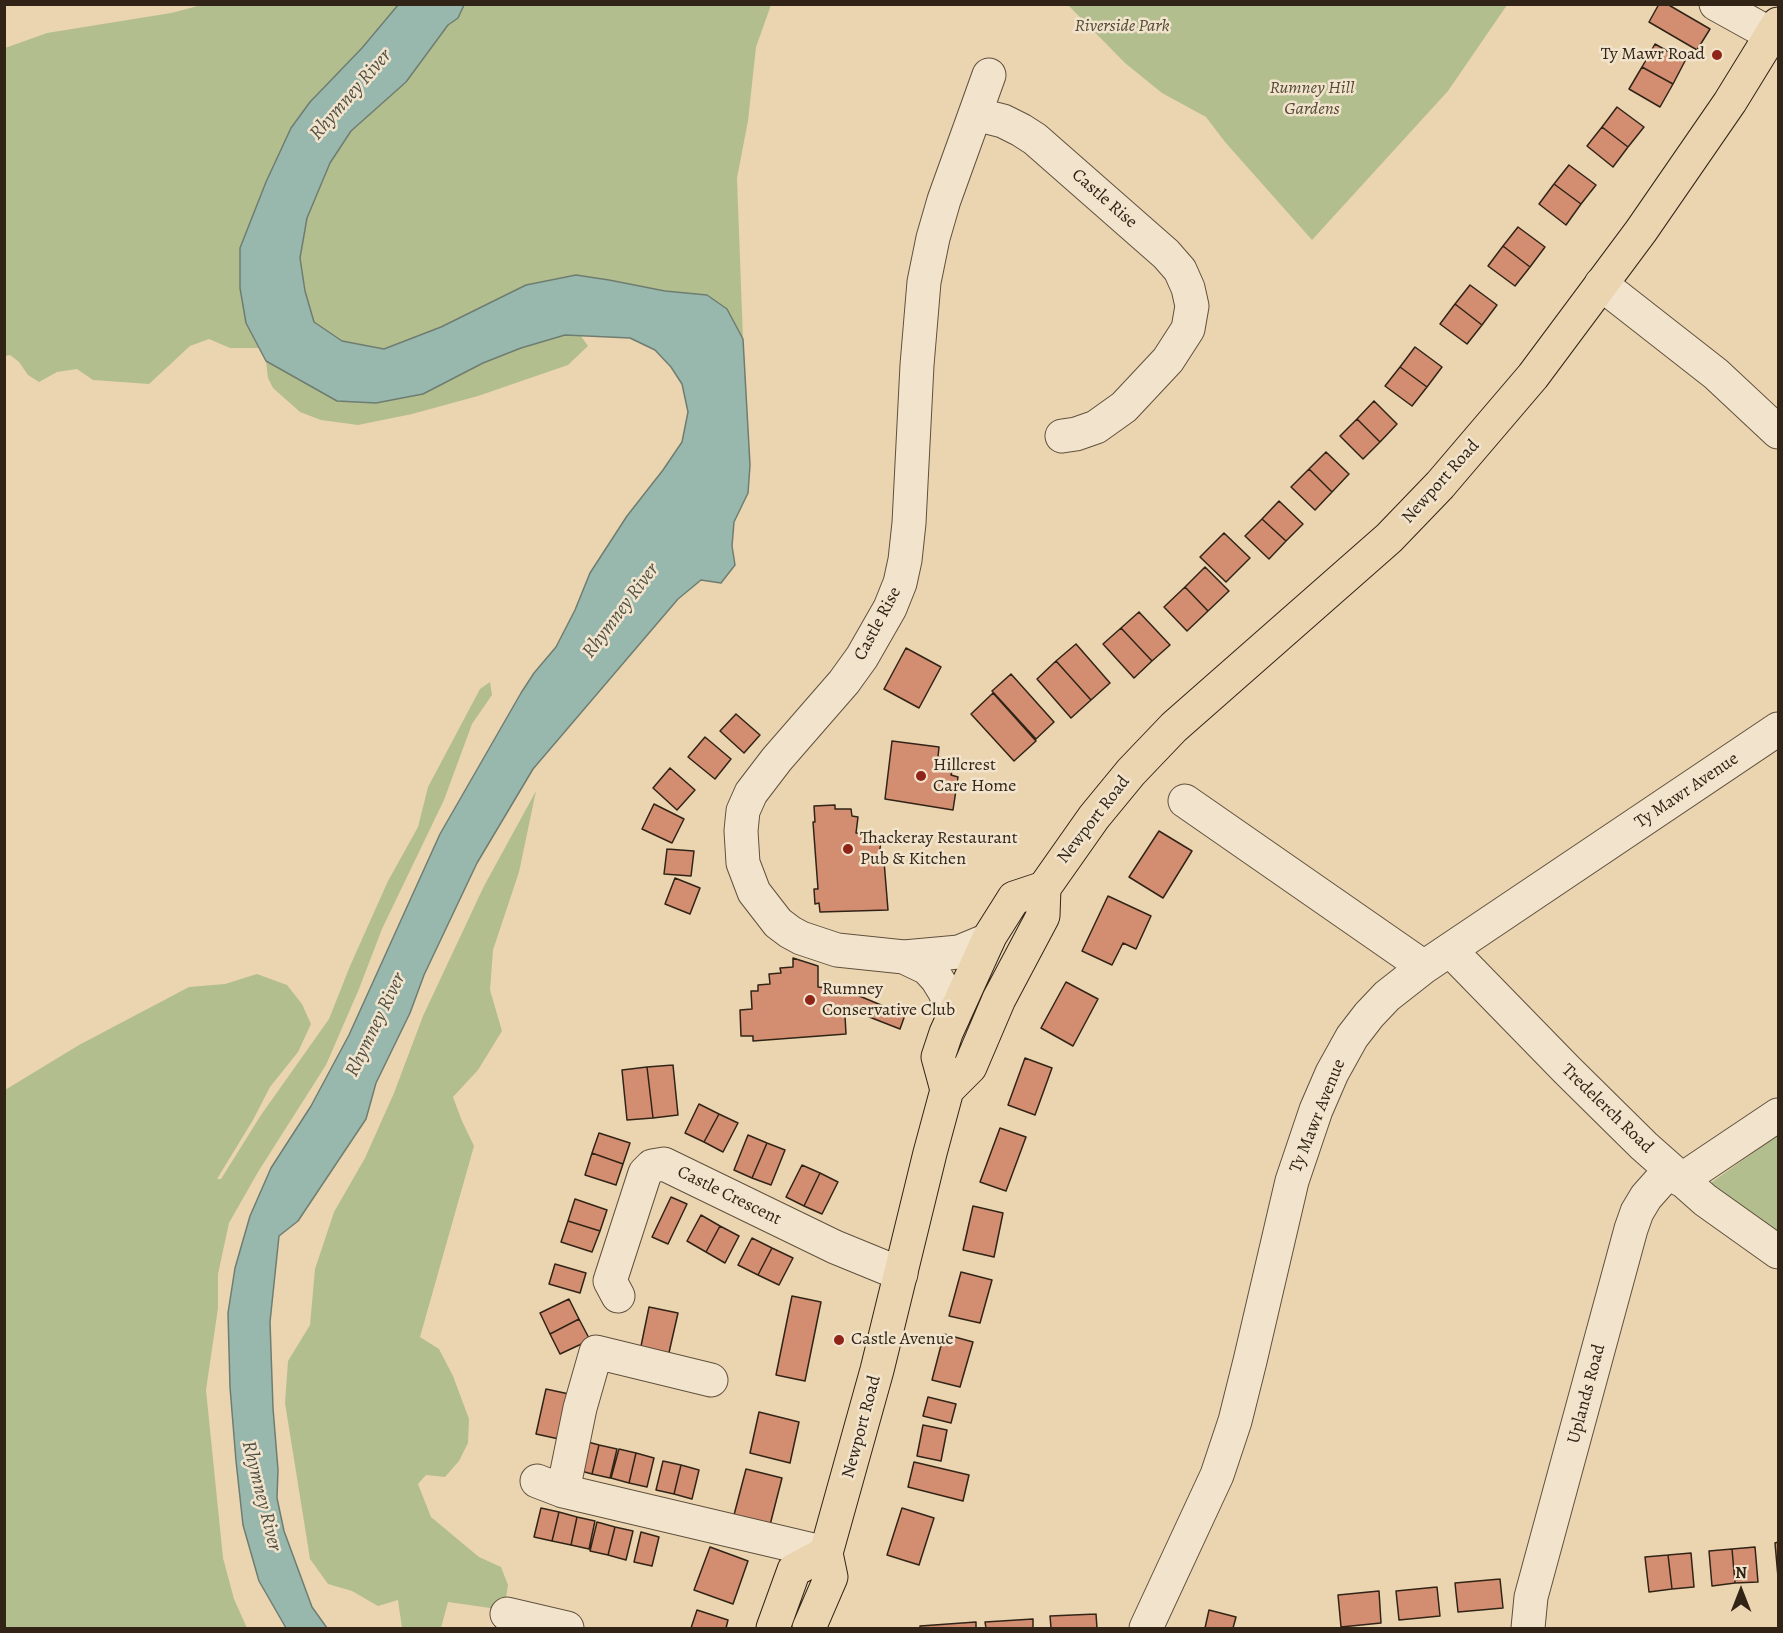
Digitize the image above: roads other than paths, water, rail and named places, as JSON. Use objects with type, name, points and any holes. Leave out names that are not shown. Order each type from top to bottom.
[{"type":"main road","name":"Newport Road","points":[[809,1629],[831,1577],[826,1553],[861,1432],[947,1090],[970,1067],[999,999],[1043,916],[1044,888],[1100,809],[1131,772],[1174,727],[1372,554],[1440,485],[1533,376],[1682,174],[1775,30]]},
{"type":"main road","points":[[947,1090],[938,1057],[953,1017],[988,940],[1014,898],[1044,888]]},
{"type":"main road","points":[[773,1629],[795,1570],[826,1553]]},
{"type":"street","points":[[1716,4],[1775,30]]},
{"type":"street","name":"Castle Rise","points":[[988,940],[959,952],[904,957],[837,950],[801,938],[778,923],[754,892],[743,863],[741,831],[743,811],[751,793],[777,759],[844,682],[862,657],[890,608],[900,583],[909,524],[917,356],[924,282],[944,200],[989,75]]},
{"type":"street","name":"Castle Rise","points":[[975,114],[1003,122],[1035,139],[1166,254],[1180,270],[1188,288],[1192,306],[1188,329],[1168,360],[1124,407],[1096,427],[1062,436]]},
{"type":"street","points":[[1601,284],[1716,374],[1779,432]]},
{"type":"street","name":"Ty Mawr Avenue","points":[[1146,1629],[1217,1475],[1229,1441],[1292,1181],[1316,1110],[1332,1073],[1352,1037],[1387,996],[1437,958],[1779,729]]},
{"type":"street","name":"Tredelerch Road","points":[[1185,801],[1437,958],[1705,1200],[1779,1252]]},
{"type":"street","name":"Castle Rise","points":[[904,957],[927,969],[937,979],[945,992],[953,1017]]},
{"type":"street","name":"Uplands Road","points":[[1528,1629],[1531,1597],[1637,1212],[1646,1197],[1676,1175],[1779,1115]]},
{"type":"street","name":"Castle Crescent","points":[[618,1296],[610,1281],[645,1173],[652,1166],[664,1164],[835,1247],[901,1274]]},
{"type":"street","points":[[711,1380],[596,1352],[580,1408],[550,1486],[826,1553]]},
{"type":"street","points":[[507,1614],[567,1629]]},
{"type":"water","name":"Rhymney River","points":[[398,5],[464,5],[458,18],[448,25],[406,82],[351,131],[330,163],[307,218],[300,258],[305,291],[314,322],[342,341],[384,349],[441,327],[526,285],[576,275],[665,291],[707,295],[727,309],[743,339],[750,465],[748,493],[734,522],[732,546],[735,565],[721,583],[701,580],[678,599],[533,769],[477,863],[376,1083],[366,1119],[298,1221],[279,1236],[270,1322],[278,1470],[277,1498],[284,1531],[312,1607],[327,1628],[286,1628],[259,1581],[243,1525],[236,1461],[230,1387],[228,1313],[235,1268],[250,1216],[271,1168],[311,1106],[349,1035],[440,834],[521,693],[556,647],[575,610],[590,573],[627,516],[682,442],[688,412],[682,384],[671,367],[655,350],[630,338],[565,335],[521,348],[483,363],[423,394],[376,403],[337,401],[266,361],[246,323],[240,288],[240,248],[266,182],[291,128],[310,102],[362,48]]},
{"type":"place","name":"Ty Mawr Road","points":[[1717,55]]},
{"type":"place","name":"Hillcrest Care Home","points":[[921,776]]},
{"type":"place","name":"Thackeray Restaurant Pub & Kitchen","points":[[848,849]]},
{"type":"place","name":"Rumney Conservative Club","points":[[810,1000]]},
{"type":"place","name":"Castle Avenue","points":[[839,1340]]},
{"type":"park label","name":"Riverside Park","points":[[1122,27]]},
{"type":"park label","name":"Rumney Hill Gardens","points":[[1312,100]]}]
